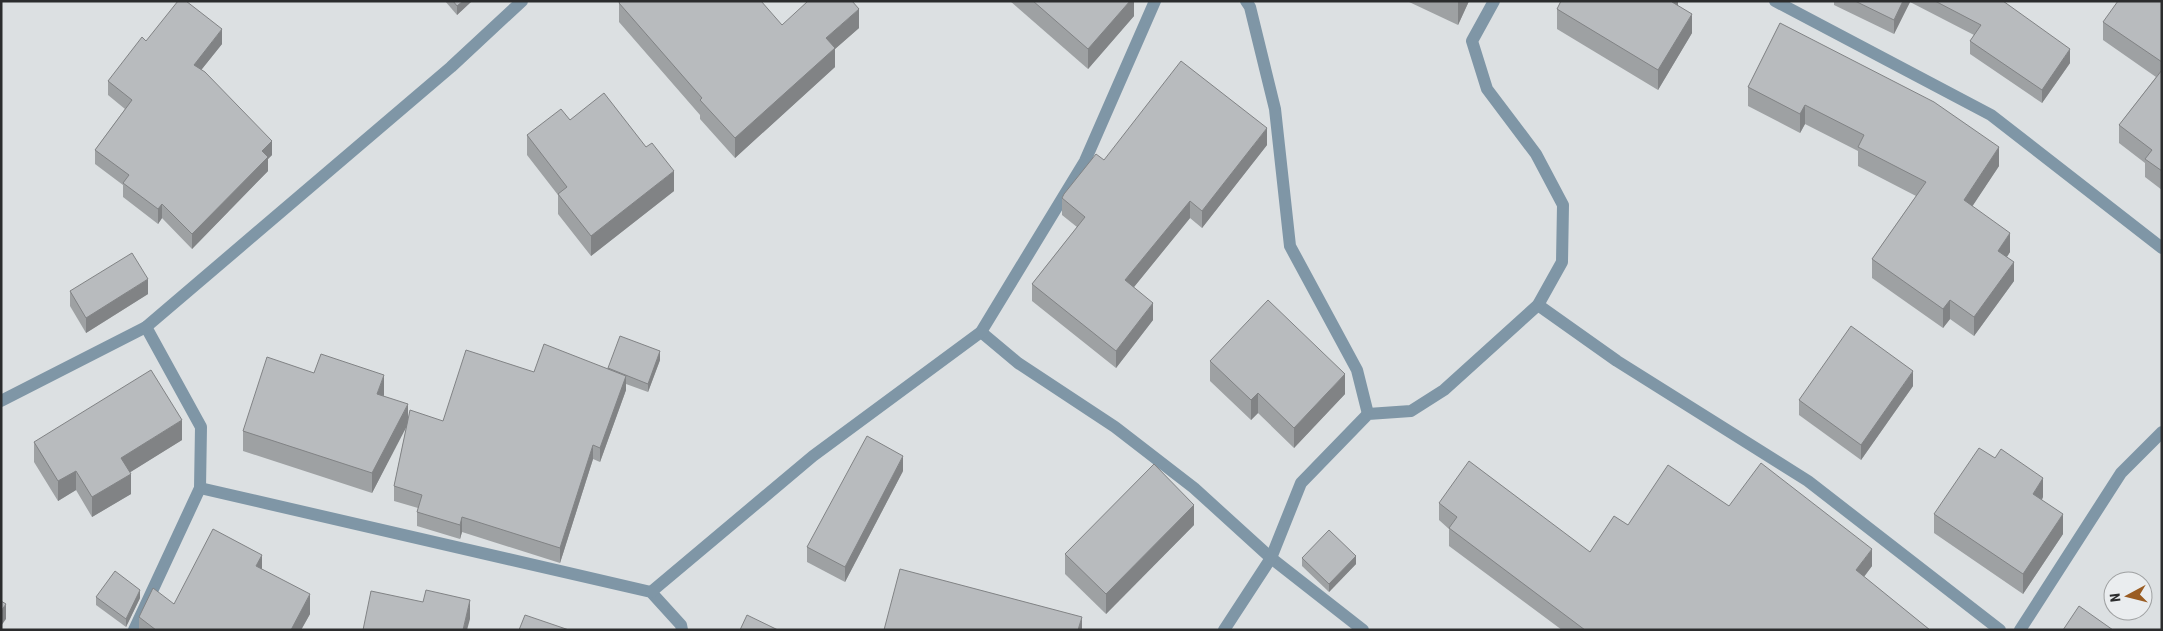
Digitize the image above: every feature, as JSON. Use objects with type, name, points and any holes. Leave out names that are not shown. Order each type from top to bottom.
[{"type":"street","points":[[1,401],[146,327],[451,68],[522,1]]},
{"type":"street","points":[[651,592],[813,456],[981,332],[1085,161],[1155,1]]},
{"type":"street","points":[[1246,1],[1250,7],[1275,108],[1290,246],[1356,370],[1368,414]]},
{"type":"street","points":[[1224,630],[1271,558],[1301,484],[1368,414],[1411,411],[1444,390],[1538,305],[1562,262],[1563,205],[1536,154],[1487,88],[1472,41],[1494,1]]},
{"type":"street","points":[[1775,1],[1991,115],[2162,248]]},
{"type":"street","points":[[1538,305],[1617,361],[1808,481],[2000,630]]},
{"type":"street","points":[[134,630],[200,488],[201,426],[146,327]]},
{"type":"street","points":[[981,332],[1018,363],[1115,427],[1194,488],[1271,558],[1363,630]]},
{"type":"street","points":[[2020,630],[2121,472],[2162,432]]},
{"type":"street","points":[[200,488],[651,592],[681,626],[682,630]]},
{"type":"building","points":[[178,1],[186,1],[222,29],[194,65],[205,72],[272,141],[262,151],[268,157],[192,234],[162,204],[158,209],[123,183],[129,175],[95,150],[132,100],[108,81],[142,37],[146,41]]},
{"type":"building","points":[[453,1],[463,1],[457,6]]},
{"type":"building","points":[[620,1],[761,1],[782,25],[808,1],[852,1],[859,9],[826,38],[835,48],[735,138],[700,100],[702,98],[619,3]]},
{"type":"building","points":[[1033,1],[1130,1],[1088,49]]},
{"type":"building","points":[[1561,1],[1673,1],[1692,14],[1658,70],[1557,9]]},
{"type":"building","points":[[1855,1],[1903,1],[1894,20]]},
{"type":"building","points":[[1935,1],[2003,1],[2070,49],[2042,90],[1970,41],[1981,25]]},
{"type":"building","points":[[2118,1],[2162,1],[2162,62],[2103,22]]},
{"type":"building","points":[[1780,23],[1934,102],[1999,147],[1964,200],[2010,233],[1998,251],[2014,262],[1974,317],[1950,300],[1943,309],[1872,259],[1926,182],[1858,147],[1864,135],[1805,105],[1800,114],[1748,87]]},
{"type":"building","points":[[1181,61],[1267,128],[1202,211],[1190,201],[1125,280],[1153,303],[1116,351],[1032,284],[1085,217],[1062,198],[1064,194],[1096,154],[1104,160]]},
{"type":"building","points":[[2162,70],[2162,171],[2145,159],[2152,150],[2119,125]]},
{"type":"building","points":[[604,93],[646,147],[652,143],[674,171],[591,236],[558,194],[567,187],[527,135],[561,109],[570,120]]},
{"type":"building","points":[[132,253],[148,279],[86,318],[70,291]]},
{"type":"building","points":[[1268,300],[1345,374],[1294,428],[1258,393],[1251,400],[1210,361]]},
{"type":"building","points":[[1851,326],[1913,371],[1861,445],[1799,400]]},
{"type":"building","points":[[620,336],[660,351],[648,384],[608,368]]},
{"type":"building","points":[[544,344],[626,376],[600,448],[593,445],[560,548],[462,517],[460,525],[417,512],[422,495],[394,486],[410,410],[443,421],[466,350],[534,372]]},
{"type":"building","points":[[321,354],[384,375],[377,394],[408,404],[372,473],[243,431],[267,357],[314,373]]},
{"type":"building","points":[[151,370],[182,420],[121,458],[131,474],[92,497],[76,471],[58,481],[34,442]]},
{"type":"building","points":[[867,436],[903,456],[845,567],[807,547]]},
{"type":"building","points":[[1979,448],[1995,458],[2001,449],[2043,478],[2033,494],[2063,514],[2023,574],[1934,514]]},
{"type":"building","points":[[1469,461],[1590,552],[1614,516],[1628,525],[1668,465],[1729,506],[1761,463],[1872,549],[1856,570],[1930,630],[1585,630],[1449,528],[1457,517],[1439,503]]},
{"type":"building","points":[[1154,464],[1194,505],[1106,594],[1065,554]]},
{"type":"building","points":[[213,529],[262,555],[256,566],[310,594],[291,630],[156,630],[139,617],[153,588],[174,604]]},
{"type":"building","points":[[1329,530],[1356,556],[1329,584],[1302,558]]},
{"type":"building","points":[[900,569],[1082,617],[1078,630],[884,630]]},
{"type":"building","points":[[115,571],[140,590],[126,619],[96,597]]},
{"type":"building","points":[[426,590],[470,600],[463,630],[363,630],[371,591],[423,602]]},
{"type":"building","points":[[1,601],[6,604],[1,611]]},
{"type":"building","points":[[2079,606],[2113,630],[2063,630]]},
{"type":"building","points":[[525,615],[569,630],[519,630]]},
{"type":"building","points":[[747,615],[778,630],[740,630]]}]
